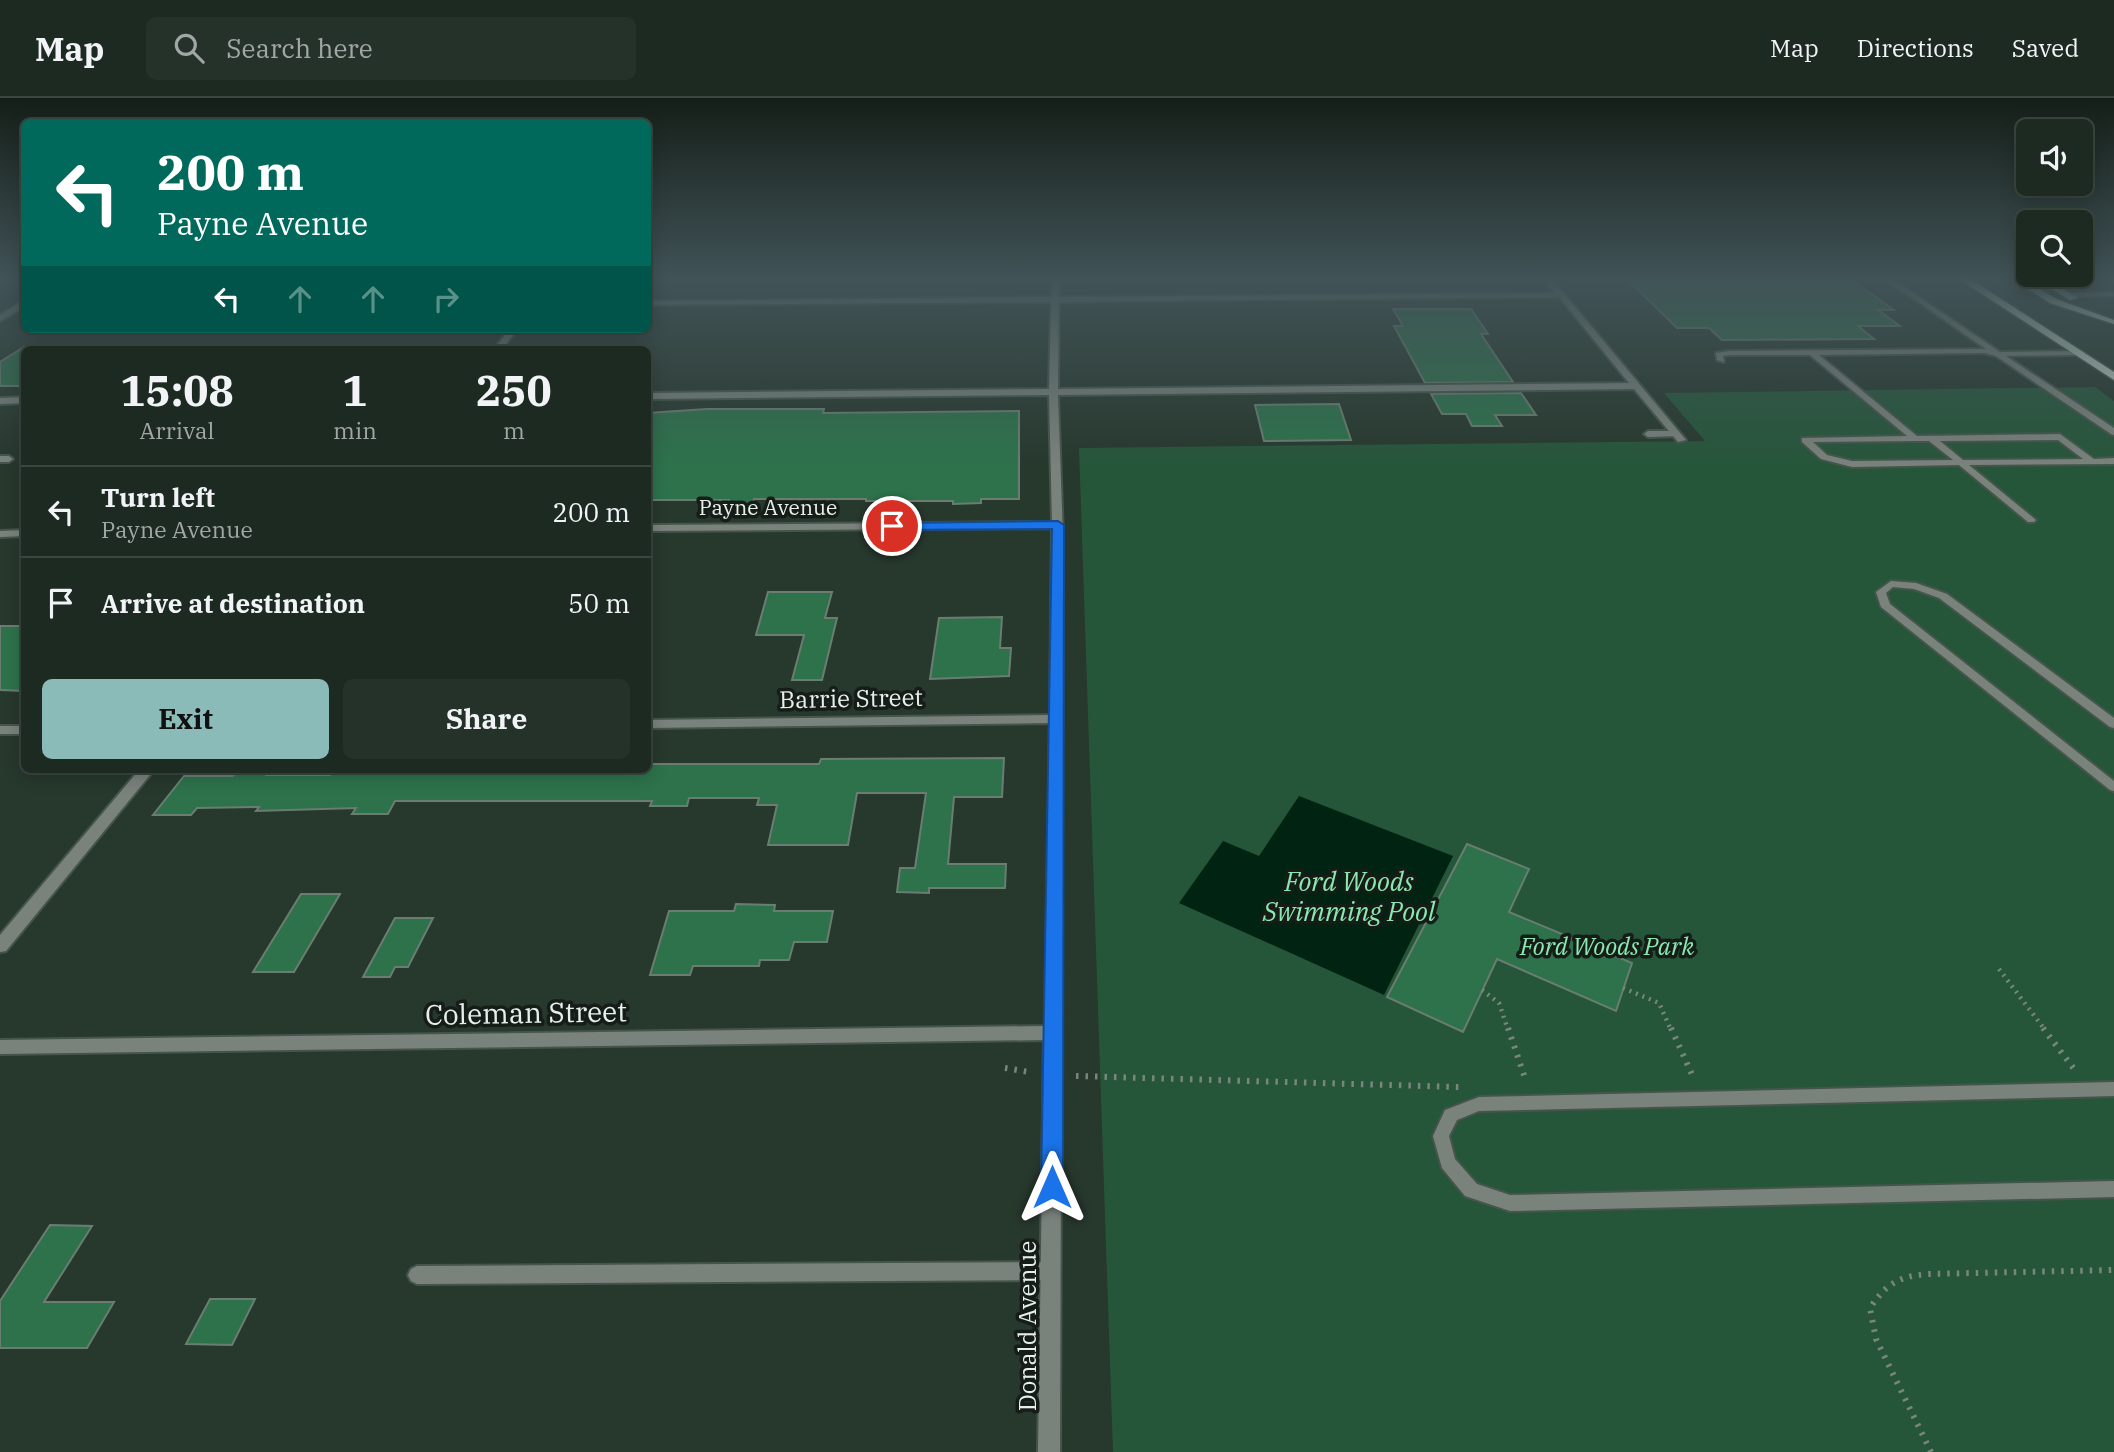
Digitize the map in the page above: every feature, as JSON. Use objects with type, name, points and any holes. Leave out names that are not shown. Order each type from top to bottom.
[{"type":"main road","points":[[2058,340],[2114,375]]},
{"type":"street","name":"Donald Avenue","points":[[1049,1452],[1058,525],[1055,340]]},
{"type":"street","points":[[1598,340],[1678,437]]},
{"type":"street","points":[[651,396],[1636,386]]},
{"type":"street","points":[[0,401],[21,400]]},
{"type":"street","name":"Payne Avenue","points":[[651,528],[1058,525]]},
{"type":"street","points":[[0,534],[21,533]]},
{"type":"street","name":"Barrie Street","points":[[651,724],[1055,719]]},
{"type":"street","points":[[0,730],[21,730]]},
{"type":"street","points":[[0,946],[144,773]]},
{"type":"street","name":"Coleman Street","points":[[0,1047],[1053,1033]]},
{"type":"lane","points":[[1978,340],[2114,432]]},
{"type":"lane","points":[[1721,360],[1719,355],[1729,353],[1970,350],[1998,354],[2078,353]]},
{"type":"lane","points":[[1811,352],[1915,439]]},
{"type":"lane","points":[[1648,434],[1678,437]]},
{"type":"lane","points":[[2093,461],[2060,438],[1805,440],[1824,457],[1837,462],[2114,461]]},
{"type":"lane","points":[[1933,439],[2031,520]]},
{"type":"lane","points":[[2114,724],[1943,596],[1916,586],[1891,584],[1881,592],[1885,605],[2114,787]]},
{"type":"lane","points":[[2114,1089],[1479,1104],[1451,1115],[1441,1136],[1448,1163],[1471,1190],[1510,1203],[2114,1189]]},
{"type":"lane","points":[[417,1275],[1051,1271]]},
{"type":"path","points":[[1999,969],[2089,1090]]},
{"type":"path","points":[[1623,988],[1659,1003],[1704,1100]]},
{"type":"path","points":[[1482,990],[1499,1003],[1533,1101]]},
{"type":"path","points":[[1006,1068],[1053,1076],[1464,1087]]},
{"type":"path","points":[[1931,1452],[1876,1339],[1870,1308],[1884,1286],[1900,1276],[1928,1274],[2114,1270]]},
{"type":"green space","name":"Ford Woods Park","points":[[2095,387],[2114,401],[2114,1452],[1113,1452],[1079,448],[1705,441],[1664,393]]},
{"type":"water","name":"Ford Woods Swimming Pool","points":[[1299,796],[1453,856],[1384,995],[1179,903],[1223,841],[1259,856]]},
{"type":"building","points":[[1402,340],[1485,340],[1513,382],[1425,383]]},
{"type":"building","points":[[21,349],[21,386],[0,386],[0,362]]},
{"type":"building","points":[[1521,393],[1536,415],[1495,415],[1502,426],[1472,426],[1466,414],[1442,414],[1431,394]]},
{"type":"building","points":[[1339,404],[1351,440],[1264,441],[1255,405]]},
{"type":"building","points":[[707,409],[824,409],[823,413],[1019,411],[1019,499],[981,499],[981,503],[953,504],[953,501],[866,499],[754,499],[752,503],[728,503],[729,500],[651,500],[651,413]]},
{"type":"building","points":[[768,592],[832,592],[825,618],[837,618],[822,680],[792,680],[804,635],[756,635]]},
{"type":"building","points":[[1002,617],[1000,648],[1011,648],[1009,676],[930,679],[939,618]]},
{"type":"building","points":[[0,626],[21,626],[21,691],[0,690]]},
{"type":"building","points":[[1004,758],[1002,797],[954,797],[948,864],[1006,864],[1005,888],[929,888],[929,893],[897,892],[900,868],[915,868],[926,793],[857,793],[848,845],[768,845],[777,805],[757,805],[759,798],[689,798],[687,806],[650,806],[652,801],[395,801],[388,814],[352,814],[356,808],[256,811],[259,807],[197,808],[191,815],[153,815],[184,776],[233,776],[235,773],[651,773],[651,764],[819,764],[821,759]]},
{"type":"building","points":[[1467,844],[1529,869],[1509,912],[1632,963],[1616,1011],[1497,959],[1463,1032],[1387,997]]},
{"type":"building","points":[[301,894],[340,894],[294,972],[253,972]]},
{"type":"building","points":[[736,904],[775,905],[774,911],[833,911],[827,942],[794,942],[789,960],[760,960],[759,966],[693,966],[690,975],[650,975],[669,911],[734,911]]},
{"type":"building","points":[[395,918],[433,918],[408,967],[395,967],[390,977],[363,977]]},
{"type":"building","points":[[50,1225],[92,1226],[44,1302],[114,1302],[87,1348],[0,1348],[0,1301]]},
{"type":"building","points":[[210,1299],[255,1299],[232,1345],[186,1344]]},
{"type":"route","points":[[892,526],[1058,525],[1052,1187]]}]
